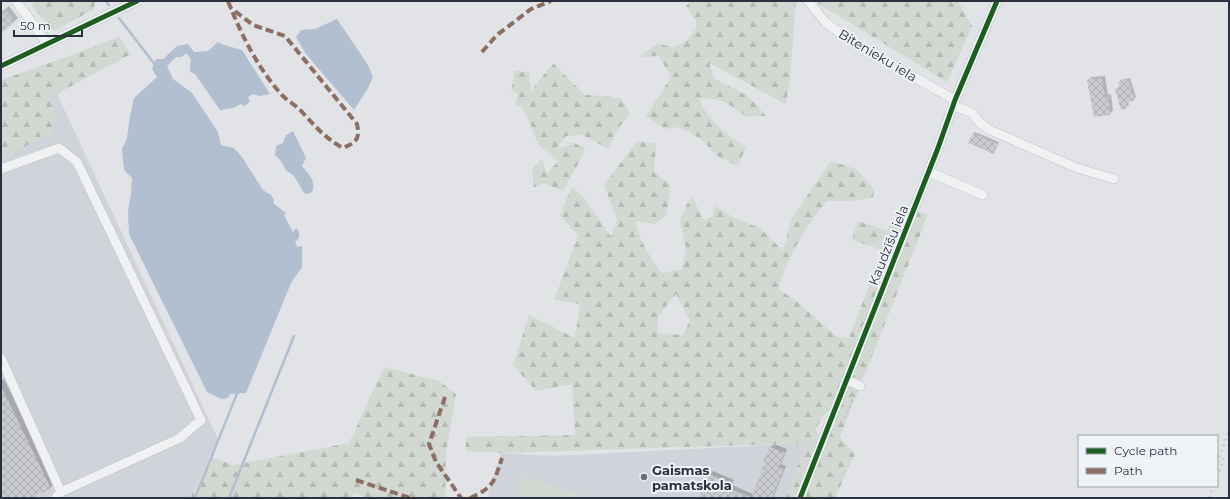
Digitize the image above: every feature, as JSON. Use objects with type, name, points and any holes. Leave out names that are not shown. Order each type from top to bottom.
[{"type":"street","points":[[16,1],[47,43]]},
{"type":"street","points":[[1,66],[137,1]]},
{"type":"street","name":"Bitenieku iela","points":[[808,1],[826,23],[854,43],[972,113],[978,121],[990,130],[1077,168],[1114,179]]},
{"type":"street","name":"Kaudzīšu iela","points":[[800,498],[929,172],[954,103],[997,1]]},
{"type":"street","points":[[1,169],[59,148],[77,162],[201,420],[180,438],[59,495],[4,372],[1,358]]},
{"type":"street","points":[[929,172],[983,195]]},
{"type":"street","points":[[847,380],[859,385]]},
{"type":"path","points":[[839,424],[846,414],[859,385]]},
{"type":"shaded area","points":[[44,66],[218,439],[190,498],[1,498],[1,88]]},
{"type":"shaded area","name":"Gaismas pamatskola","points":[[807,443],[786,498],[487,498],[501,453],[555,456]]},
{"type":"green space","points":[[36,1],[95,1],[94,9],[54,31],[31,5]]},
{"type":"green space","points":[[690,1],[796,1],[790,79],[786,104],[709,63],[714,78],[748,96],[766,116],[747,117],[722,100],[699,98],[707,114],[712,120],[731,137],[746,147],[738,166],[717,156],[702,140],[689,132],[677,127],[665,129],[646,116],[671,77],[659,56],[638,57],[659,43],[673,48],[687,40],[696,29],[696,21],[686,6]]},
{"type":"green space","points":[[817,1],[958,1],[972,26],[947,82],[819,4]]},
{"type":"green space","points":[[119,37],[131,54],[49,98],[57,117],[52,133],[31,143],[1,161],[1,80]]},
{"type":"green space","points":[[553,63],[585,95],[606,96],[621,99],[630,113],[616,132],[609,149],[582,135],[566,136],[557,148],[568,146],[572,142],[585,148],[582,157],[563,191],[544,183],[534,188],[532,169],[542,159],[547,174],[558,161],[538,144],[522,108],[516,105],[518,94],[511,91],[515,70],[529,73],[531,91]]},
{"type":"green space","points":[[637,141],[656,144],[654,173],[670,184],[667,215],[655,224],[636,221],[642,242],[662,273],[682,269],[686,249],[680,220],[688,202],[692,197],[704,220],[713,216],[715,206],[736,219],[760,228],[783,251],[792,218],[831,161],[856,169],[874,189],[873,198],[851,201],[827,201],[819,210],[798,243],[786,266],[778,289],[794,299],[837,337],[849,338],[883,250],[852,240],[858,221],[887,231],[902,206],[928,215],[840,437],[855,454],[835,498],[786,498],[806,443],[501,453],[465,451],[467,437],[575,435],[572,384],[536,391],[513,365],[529,315],[575,338],[580,304],[554,300],[578,236],[560,215],[572,186],[586,200],[611,237],[617,220],[604,185]],"holes":[[[676,294],[690,320],[683,335],[658,333],[658,316]],[[839,410],[824,442],[815,429],[827,411]]]},
{"type":"green space","points":[[384,367],[439,381],[456,394],[446,453],[445,498],[368,498],[353,493],[353,498],[190,498],[210,457],[234,465],[349,443]]},
{"type":"green space","points":[[523,476],[585,496],[584,498],[517,498]]},
{"type":"water","points":[[337,19],[368,65],[373,77],[354,110],[306,54],[296,37],[301,30],[315,29]]},
{"type":"water","points":[[218,42],[242,50],[270,94],[259,96],[253,94],[248,97],[250,102],[244,106],[241,104],[233,108],[220,110],[195,74],[190,72],[191,59],[186,53],[182,57],[176,57],[167,66],[173,79],[192,93],[218,132],[221,145],[234,148],[242,157],[263,190],[271,195],[274,200],[273,203],[286,213],[284,215],[293,232],[296,228],[299,232],[299,238],[295,242],[297,247],[302,246],[302,267],[291,283],[246,393],[230,394],[228,398],[222,399],[207,392],[129,234],[128,211],[132,178],[124,170],[122,149],[127,138],[134,98],[157,77],[152,69],[156,59],[163,59],[177,46],[188,44],[194,52],[208,51]]},
{"type":"water","points":[[293,131],[306,158],[302,166],[313,181],[312,192],[307,194],[304,193],[294,176],[286,170],[275,155],[276,146],[283,143],[286,135]]},
{"type":"building","points":[[5,9],[15,22],[1,33],[1,12]]},
{"type":"building","points":[[1096,78],[1102,79],[1105,97],[1108,97],[1110,115],[1094,117],[1087,80]]},
{"type":"building","points":[[1128,79],[1135,100],[1126,103],[1127,108],[1121,110],[1115,89],[1119,88],[1118,82]]},
{"type":"building","points":[[973,133],[998,144],[994,154],[968,143]]},
{"type":"building","points":[[1,386],[51,489],[31,498],[1,498]]},
{"type":"building","points":[[770,447],[785,453],[779,467],[784,469],[772,498],[699,498],[709,474],[731,484],[729,489],[751,497],[765,463],[763,462]]},
{"type":"waterway","points":[[106,1],[109,5]]},
{"type":"waterway","points":[[119,18],[156,66]]},
{"type":"waterway","points":[[229,498],[294,336]]},
{"type":"waterway","points":[[195,498],[238,391]]},
{"type":"railway","points":[[1218,460],[1229,431]]},
{"type":"railway","points":[[1218,474],[1224,458]]},
{"type":"railway","points":[[1209,498],[1213,487]]},
{"type":"marked path","points":[[228,1],[238,26],[250,50],[272,84],[286,99],[300,110],[321,132],[331,140],[343,148],[352,144],[358,137],[357,124],[285,36],[253,25],[231,8]]},
{"type":"marked path","points":[[482,52],[497,35],[531,9],[551,1]]},
{"type":"marked path","points":[[445,397],[429,444],[436,462],[461,498]]},
{"type":"marked path","points":[[470,498],[489,487],[495,478],[502,458]]},
{"type":"marked path","points":[[356,480],[410,498]]},
{"type":"cycle path","points":[[1,66],[137,1]]},
{"type":"cycle path","points":[[800,498],[938,148],[955,100],[997,1]]},
{"type":"place","name":"Gaismas pamatskola","points":[[644,477]]}]
